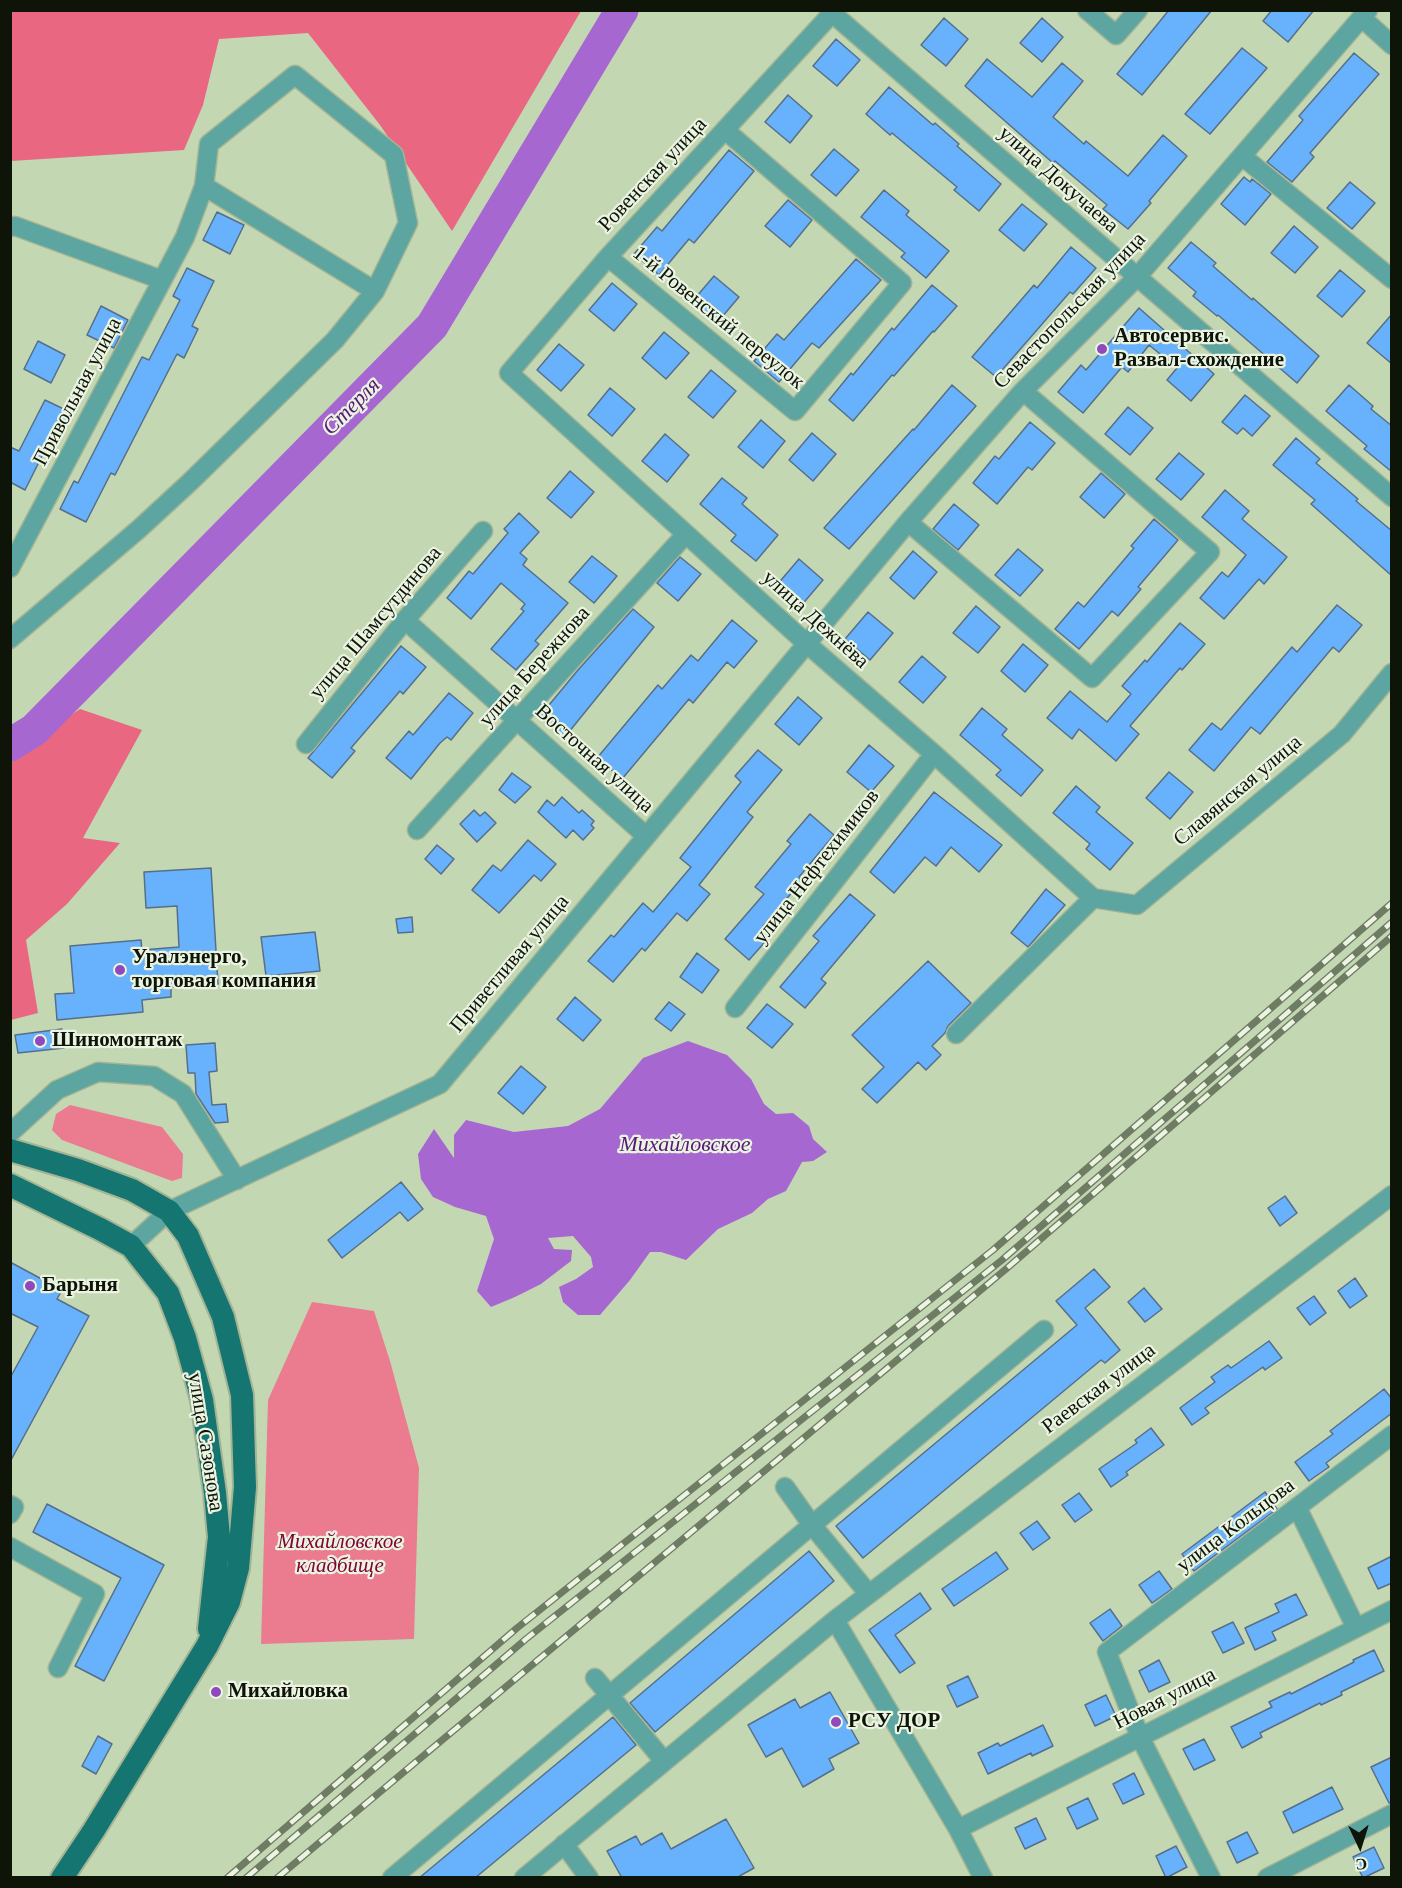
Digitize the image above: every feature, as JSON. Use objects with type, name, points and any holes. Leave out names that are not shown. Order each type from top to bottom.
[{"type":"main road","name":"улица Сазонова","points":[[10,1150],[78,1170],[132,1190],[169,1211],[189,1236],[223,1317],[243,1395],[245,1487],[238,1568],[229,1602],[207,1646],[62,1878]]},
{"type":"main road","name":"улица Сазонова","points":[[10,1185],[100,1228],[131,1246],[168,1293],[185,1338],[202,1401],[219,1537],[207,1646]]},
{"type":"street","points":[[1087,10],[1116,35],[1138,10]]},
{"type":"street","name":"Ровенская улица","points":[[509,373],[608,257],[833,12]]},
{"type":"street","name":"улица Докучаева","points":[[833,12],[1392,497]]},
{"type":"street","points":[[1365,14],[1392,45]]},
{"type":"street","name":"Севастопольская улица","points":[[806,643],[1023,391],[1137,278],[1365,14]]},
{"type":"street","name":"Привольная улица","points":[[10,568],[185,237],[204,186],[209,144],[295,75],[394,155],[408,223],[375,291]]},
{"type":"street","name":"1-й Ровенский переулок","points":[[608,257],[795,411],[902,283],[725,130]]},
{"type":"street","points":[[1242,156],[1392,279]]},
{"type":"street","points":[[10,639],[139,529],[190,482],[335,340],[375,291],[204,186]]},
{"type":"street","points":[[13,227],[162,280]]},
{"type":"street","name":"улица Дежнёва","points":[[509,373],[806,643],[934,754],[1093,898]]},
{"type":"street","points":[[908,522],[1092,678],[1210,552],[1023,391]]},
{"type":"street","name":"улица Шамсутдинова","points":[[306,744],[405,620],[483,531]]},
{"type":"street","name":"улица Бережнова","points":[[417,830],[686,534]]},
{"type":"street","name":"Восточная улица","points":[[405,620],[646,836]]},
{"type":"street","name":"Приветливая улица","points":[[131,1246],[169,1211],[440,1084],[806,643]]},
{"type":"street","name":"Славянская улица","points":[[1093,898],[1137,905],[1342,734],[1392,673]]},
{"type":"street","name":"улица Нефтехимиков","points":[[735,1008],[934,754]]},
{"type":"street","points":[[956,1034],[1093,898]]},
{"type":"street","points":[[10,1133],[57,1090],[98,1072],[154,1076],[183,1094],[237,1180]]},
{"type":"street","name":"Раевская улица","points":[[524,1878],[868,1593],[1392,1196]]},
{"type":"street","points":[[392,1878],[1044,1330]]},
{"type":"street","name":"улица Кольцова","points":[[1140,1737],[1107,1652],[1392,1435]]},
{"type":"street","points":[[785,1487],[812,1525],[868,1593]]},
{"type":"street","points":[[10,1505],[14,1507],[10,1514]]},
{"type":"street","points":[[1297,1507],[1356,1628]]},
{"type":"street","points":[[10,1547],[95,1594],[58,1668]]},
{"type":"street","name":"Новая улица","points":[[958,1829],[1392,1610]]},
{"type":"street","points":[[835,1620],[958,1829],[984,1878]]},
{"type":"street","points":[[595,1678],[664,1761]]},
{"type":"street","points":[[1140,1737],[1211,1878]]},
{"type":"street","points":[[1267,1878],[1392,1814]]},
{"type":"street","points":[[564,1844],[589,1878]]},
{"type":"green space","points":[[70,1105],[162,1127],[183,1154],[182,1178],[172,1181],[62,1140],[52,1130],[56,1114]]},
{"type":"green space","name":"Михайловское кладбище","points":[[312,1302],[374,1311],[390,1361],[419,1468],[414,1639],[261,1644],[268,1400]]},
{"type":"shaded area","points":[[11,11],[581,11],[452,231],[380,125],[308,33],[219,39],[203,105],[184,150],[11,161]]},
{"type":"shaded area","points":[[80,709],[142,730],[83,838],[120,843],[67,904],[26,940],[38,1013],[11,1020],[11,755]]},
{"type":"water","name":"Михайловское","points":[[688,1041],[727,1055],[751,1079],[764,1104],[776,1114],[793,1113],[809,1126],[813,1139],[827,1152],[813,1161],[802,1162],[786,1191],[768,1199],[752,1213],[718,1229],[686,1260],[661,1252],[650,1252],[600,1315],[578,1315],[563,1302],[559,1287],[593,1267],[591,1257],[573,1236],[548,1238],[554,1249],[572,1250],[571,1261],[541,1284],[491,1307],[477,1291],[494,1239],[486,1216],[455,1207],[433,1197],[421,1179],[418,1154],[434,1129],[454,1158],[454,1135],[466,1120],[514,1132],[568,1126],[600,1109],[643,1058]]},
{"type":"building","points":[[1169,10],[1212,10],[1142,95],[1117,74]]},
{"type":"building","points":[[1272,10],[1314,10],[1288,42],[1263,21]]},
{"type":"building","points":[[944,18],[968,39],[946,66],[921,45]]},
{"type":"building","points":[[1042,18],[1063,37],[1042,62],[1020,43]]},
{"type":"building","points":[[836,39],[860,60],[837,86],[813,66]]},
{"type":"building","points":[[1242,48],[1267,68],[1210,134],[1185,114]]},
{"type":"building","points":[[1354,53],[1379,74],[1310,153],[1314,157],[1292,182],[1267,162],[1303,120],[1299,116]]},
{"type":"building","points":[[987,59],[1032,97],[1062,63],[1083,81],[1053,117],[1084,144],[1086,141],[1128,176],[1163,135],[1187,156],[1128,229],[1103,209],[1107,205],[1055,161],[1053,163],[965,86]]},
{"type":"building","points":[[889,87],[933,125],[935,123],[959,144],[957,146],[1001,184],[979,211],[954,190],[957,187],[866,114]]},
{"type":"building","points":[[788,95],[812,116],[790,143],[765,122]]},
{"type":"building","points":[[834,149],[859,170],[836,196],[811,175]]},
{"type":"building","points":[[729,150],[754,171],[694,243],[689,239],[659,275],[634,254],[657,227],[662,231]]},
{"type":"building","points":[[1244,177],[1250,182],[1252,179],[1271,194],[1245,225],[1221,204]]},
{"type":"building","points":[[1350,182],[1375,203],[1352,229],[1327,208]]},
{"type":"building","points":[[884,190],[909,211],[906,215],[949,251],[926,278],[901,257],[905,253],[861,217]]},
{"type":"building","points":[[788,200],[812,220],[790,247],[765,226]]},
{"type":"building","points":[[1022,204],[1047,224],[1024,251],[999,230]]},
{"type":"building","points":[[217,212],[244,225],[230,254],[203,240]]},
{"type":"building","points":[[1294,226],[1318,247],[1295,273],[1271,253]]},
{"type":"building","points":[[1191,242],[1216,263],[1213,266],[1319,356],[1297,383],[1193,296],[1196,292],[1168,268]]},
{"type":"building","points":[[1071,247],[1096,268],[1073,294],[1070,292],[996,377],[972,357],[1034,285],[1037,288]]},
{"type":"building","points":[[856,259],[881,280],[819,348],[812,343],[779,382],[754,361],[777,334],[784,340]]},
{"type":"building","points":[[187,268],[214,281],[192,326],[198,329],[184,358],[177,354],[115,475],[111,473],[86,522],[60,509],[74,481],[78,483],[142,357],[149,360],[180,300],[173,296]]},
{"type":"building","points":[[1340,270],[1365,291],[1342,317],[1317,296]]},
{"type":"building","points":[[714,276],[739,297],[716,324],[691,303]]},
{"type":"building","points":[[612,283],[637,304],[614,331],[589,310]]},
{"type":"building","points":[[932,285],[957,306],[894,376],[892,375],[853,421],[829,400]]},
{"type":"building","points":[[101,306],[128,320],[114,348],[87,335]]},
{"type":"building","points":[[1139,308],[1214,374],[1191,401],[1167,380],[1177,368],[1149,345],[1128,372],[1122,367],[1083,413],[1058,392],[1081,365],[1086,370]]},
{"type":"building","points":[[1392,314],[1392,364],[1367,343]]},
{"type":"building","points":[[664,332],[689,353],[666,379],[642,358]]},
{"type":"building","points":[[38,341],[65,355],[51,383],[24,369]]},
{"type":"building","points":[[559,344],[584,365],[561,391],[537,370]]},
{"type":"building","points":[[711,370],[736,391],[713,418],[688,397]]},
{"type":"building","points":[[952,385],[976,406],[849,549],[824,528]]},
{"type":"building","points":[[1349,385],[1373,406],[1371,409],[1392,426],[1392,472],[1364,449],[1367,446],[1326,411]]},
{"type":"building","points":[[610,388],[635,409],[612,436],[588,415]]},
{"type":"building","points":[[1245,395],[1270,416],[1252,436],[1243,428],[1237,434],[1222,422]]},
{"type":"building","points":[[45,400],[72,413],[58,441],[51,438],[25,490],[10,482],[10,447],[19,451]]},
{"type":"building","points":[[1128,407],[1153,428],[1130,455],[1105,434]]},
{"type":"building","points":[[761,420],[785,441],[763,468],[738,447]]},
{"type":"building","points":[[1030,422],[1055,443],[1032,470],[1028,467],[997,504],[973,483],[995,456],[999,459]]},
{"type":"building","points":[[812,433],[836,454],[813,481],[789,460]]},
{"type":"building","points":[[665,434],[689,455],[667,482],[642,461]]},
{"type":"building","points":[[1296,438],[1320,459],[1316,463],[1392,531],[1392,576],[1311,504],[1315,500],[1273,465]]},
{"type":"building","points":[[1179,453],[1204,474],[1181,500],[1156,479]]},
{"type":"building","points":[[570,471],[594,492],[571,518],[547,498]]},
{"type":"building","points":[[1101,473],[1125,494],[1104,518],[1080,497]]},
{"type":"building","points":[[722,478],[747,498],[742,504],[778,535],[756,561],[731,541],[736,535],[700,504]]},
{"type":"building","points":[[1225,490],[1249,511],[1242,519],[1287,557],[1264,584],[1259,579],[1224,619],[1200,598],[1222,572],[1228,577],[1246,555],[1202,517]]},
{"type":"building","points":[[954,504],[979,525],[958,550],[933,529]]},
{"type":"building","points":[[519,513],[539,532],[520,553],[527,559],[523,565],[568,603],[535,641],[539,644],[516,670],[491,649],[524,611],[521,609],[525,604],[501,583],[471,619],[447,598],[469,571],[473,574],[508,533],[504,529]]},
{"type":"building","points":[[1154,519],[1178,540],[1138,587],[1141,589],[1118,616],[1112,611],[1079,649],[1055,629],[1078,602],[1084,607],[1134,548],[1131,546]]},
{"type":"building","points":[[1018,549],[1043,570],[1020,596],[995,575]]},
{"type":"building","points":[[913,551],[937,572],[914,599],[890,578]]},
{"type":"building","points":[[592,556],[617,576],[594,603],[569,582]]},
{"type":"building","points":[[680,557],[701,574],[678,601],[657,583]]},
{"type":"building","points":[[799,559],[823,580],[800,607],[776,586]]},
{"type":"building","points":[[1337,605],[1362,625],[1339,652],[1333,647],[1260,734],[1251,727],[1214,771],[1189,750],[1212,723],[1221,730],[1292,647],[1297,652]]},
{"type":"building","points":[[976,606],[1000,627],[978,653],[953,633]]},
{"type":"building","points":[[633,609],[654,627],[564,738],[539,717]]},
{"type":"building","points":[[868,612],[893,633],[870,660],[845,639]]},
{"type":"building","points":[[732,620],[757,641],[734,668],[727,662],[693,703],[689,699],[622,779],[597,758],[658,685],[662,689],[691,655],[698,661]]},
{"type":"building","points":[[1180,623],[1205,644],[1182,670],[1180,668],[1130,726],[1139,734],[1116,761],[1079,729],[1072,739],[1047,718],[1070,691],[1107,722],[1131,694],[1122,686],[1145,660],[1147,662]]},
{"type":"building","points":[[1023,644],[1048,665],[1025,692],[1001,671]]},
{"type":"building","points":[[401,646],[426,667],[403,694],[400,691],[351,748],[355,751],[332,778],[308,758]]},
{"type":"building","points":[[922,656],[946,677],[923,703],[899,682]]},
{"type":"building","points":[[449,693],[473,713],[451,740],[447,737],[440,743],[411,779],[386,758],[409,731],[413,735]]},
{"type":"building","points":[[798,697],[822,718],[799,745],[775,724]]},
{"type":"building","points":[[982,708],[1007,729],[1002,735],[1043,770],[1021,796],[996,775],[1001,770],[960,735]]},
{"type":"building","points":[[869,745],[894,766],[871,792],[847,772]]},
{"type":"building","points":[[758,750],[782,770],[747,812],[753,817],[699,885],[710,894],[687,921],[677,913],[645,951],[642,948],[613,982],[588,961],[611,935],[614,937],[643,903],[653,912],[691,867],[680,858],[741,782],[735,776]]},
{"type":"building","points":[[1169,772],[1193,792],[1170,819],[1146,798]]},
{"type":"building","points":[[512,773],[531,787],[515,803],[499,790]]},
{"type":"building","points":[[1076,786],[1100,807],[1096,812],[1133,843],[1110,870],[1086,849],[1090,844],[1053,813]]},
{"type":"building","points":[[934,792],[1002,845],[979,872],[951,847],[936,866],[925,857],[894,893],[870,872]]},
{"type":"building","points":[[562,797],[579,813],[582,810],[594,821],[591,825],[594,828],[583,840],[573,830],[566,838],[538,812],[547,800],[554,806]]},
{"type":"building","points":[[474,810],[480,816],[485,812],[496,823],[477,842],[460,824]]},
{"type":"building","points":[[810,814],[834,835],[799,877],[802,881],[763,926],[772,934],[749,960],[725,939],[764,894],[755,887],[791,844],[787,841]]},
{"type":"building","points":[[528,840],[556,864],[541,881],[534,875],[499,913],[472,890],[493,865],[501,871]]},
{"type":"building","points":[[437,845],[454,859],[441,874],[425,859]]},
{"type":"building","points":[[211,868],[218,984],[171,987],[171,997],[142,1000],[143,1012],[57,1020],[55,994],[74,993],[70,946],[141,940],[142,950],[179,947],[177,906],[146,908],[144,872]]},
{"type":"building","points":[[1046,889],[1065,905],[1028,947],[1011,933]]},
{"type":"building","points":[[850,894],[875,915],[821,979],[826,983],[805,1008],[780,987],[819,941],[813,936]]},
{"type":"building","points":[[412,917],[413,932],[398,933],[396,919]]},
{"type":"building","points":[[315,932],[320,971],[266,976],[261,937]]},
{"type":"building","points":[[697,953],[719,970],[702,993],[680,977]]},
{"type":"building","points":[[928,961],[971,1003],[932,1046],[941,1055],[926,1070],[918,1062],[877,1103],[862,1089],[884,1067],[852,1035]]},
{"type":"building","points":[[575,997],[601,1020],[583,1041],[557,1019]]},
{"type":"building","points":[[669,1002],[685,1014],[671,1031],[655,1019]]},
{"type":"building","points":[[767,1004],[793,1024],[772,1048],[747,1028]]},
{"type":"building","name":"Шиномонтаж","points":[[62,1029],[64,1048],[18,1053],[15,1035]]},
{"type":"building","points":[[215,1043],[217,1071],[209,1072],[212,1105],[226,1104],[228,1122],[215,1123],[196,1094],[195,1073],[188,1073],[186,1045]]},
{"type":"building","points":[[521,1066],[546,1087],[523,1114],[498,1093]]},
{"type":"building","points":[[401,1182],[423,1209],[408,1221],[400,1212],[342,1258],[328,1240]]},
{"type":"building","points":[[1285,1196],[1297,1213],[1280,1226],[1268,1208]]},
{"type":"building","points":[[10,1262],[62,1290],[57,1299],[89,1316],[10,1462],[10,1378],[38,1327],[10,1313]]},
{"type":"building","points":[[1094,1269],[1110,1287],[1085,1308],[1120,1350],[1105,1363],[1101,1360],[863,1558],[836,1526],[1077,1325],[1056,1301]]},
{"type":"building","points":[[1355,1278],[1367,1296],[1350,1308],[1338,1291]]},
{"type":"building","points":[[1144,1288],[1162,1309],[1145,1322],[1128,1302]]},
{"type":"building","points":[[1314,1296],[1326,1313],[1310,1325],[1297,1308]]},
{"type":"building","points":[[1269,1341],[1282,1358],[1265,1370],[1263,1367],[1205,1408],[1209,1413],[1192,1425],[1180,1408],[1215,1382],[1211,1377],[1228,1365],[1231,1368]]},
{"type":"building","points":[[1384,1389],[1392,1399],[1392,1413],[1326,1463],[1329,1467],[1309,1481],[1295,1462],[1333,1434],[1330,1431]]},
{"type":"building","points":[[1151,1428],[1164,1445],[1126,1472],[1128,1475],[1111,1487],[1099,1469],[1137,1443],[1135,1440]]},
{"type":"building","points":[[1265,1492],[1277,1509],[1194,1571],[1182,1554]]},
{"type":"building","points":[[1079,1493],[1092,1510],[1075,1522],[1062,1505]]},
{"type":"building","points":[[47,1504],[164,1565],[104,1681],[75,1666],[121,1578],[33,1532]]},
{"type":"building","points":[[1037,1521],[1050,1538],[1033,1550],[1020,1533]]},
{"type":"building","points":[[809,1551],[834,1581],[655,1732],[630,1703]]},
{"type":"building","points":[[996,1552],[1008,1569],[954,1606],[942,1589]]},
{"type":"building","points":[[1392,1556],[1392,1583],[1378,1589],[1368,1568]]},
{"type":"building","points":[[1159,1571],[1172,1589],[1152,1603],[1139,1585]]},
{"type":"building","points":[[920,1593],[931,1609],[895,1635],[915,1663],[900,1673],[869,1630]]},
{"type":"building","points":[[1296,1594],[1307,1615],[1272,1632],[1276,1640],[1255,1650],[1245,1628],[1279,1612],[1275,1604]]},
{"type":"building","points":[[1110,1609],[1122,1626],[1103,1641],[1090,1623]]},
{"type":"building","points":[[1233,1622],[1244,1643],[1223,1653],[1212,1632]]},
{"type":"building","points":[[1374,1650],[1384,1671],[1341,1692],[1342,1695],[1321,1705],[1320,1703],[1260,1733],[1262,1737],[1242,1748],[1231,1727],[1272,1707],[1269,1702],[1290,1692],[1291,1694]]},
{"type":"building","points":[[1159,1660],[1170,1682],[1149,1692],[1139,1671]]},
{"type":"building","points":[[968,1676],[978,1697],[957,1707],[947,1686]]},
{"type":"building","points":[[830,1692],[859,1743],[829,1759],[834,1769],[803,1787],[782,1748],[766,1757],[748,1725],[795,1699],[800,1708]]},
{"type":"building","points":[[1106,1695],[1116,1716],[1095,1726],[1085,1705]]},
{"type":"building","points":[[613,1717],[636,1745],[475,1878],[419,1878]]},
{"type":"building","points":[[1043,1725],[1053,1746],[1032,1756],[1031,1753],[988,1774],[978,1753],[998,1743],[1000,1746]]},
{"type":"building","points":[[98,1736],[112,1744],[96,1774],[82,1766]]},
{"type":"building","points":[[1204,1739],[1215,1760],[1194,1770],[1183,1749]]},
{"type":"building","points":[[1392,1757],[1392,1803],[1389,1803],[1371,1767]]},
{"type":"building","points":[[1134,1773],[1144,1794],[1123,1804],[1113,1784]]},
{"type":"building","points":[[1332,1787],[1343,1809],[1293,1833],[1283,1812]]},
{"type":"building","points":[[1088,1798],[1098,1819],[1077,1829],[1067,1808]]},
{"type":"building","points":[[1036,1818],[1046,1839],[1025,1849],[1015,1828]]},
{"type":"building","points":[[726,1819],[754,1868],[736,1878],[622,1878],[607,1851],[636,1836],[641,1845],[662,1833],[671,1849]]},
{"type":"building","points":[[1247,1832],[1258,1853],[1237,1863],[1227,1842]]},
{"type":"building","points":[[1176,1846],[1187,1867],[1166,1878],[1156,1856]]},
{"type":"building","points":[[1374,1847],[1384,1868],[1363,1878],[1353,1857]]},
{"type":"waterway","name":"Стерля","points":[[10,745],[34,730],[432,326],[622,10]]},
{"type":"railway","points":[[227,1878],[517,1628],[993,1250],[1392,903]]},
{"type":"railway","points":[[246,1878],[526,1639],[1002,1260],[1392,922]]},
{"type":"railway","points":[[277,1878],[1006,1269],[1392,936]]},
{"type":"place","name":"Автосервис. Развал-схождение","points":[[1102,349]]},
{"type":"place","name":"Уралэнерго, торговая компания","points":[[120,970]]},
{"type":"place","name":"Шиномонтаж","points":[[40,1041]]},
{"type":"place","name":"Барыня","points":[[30,1286]]},
{"type":"place","name":"Михайловка","points":[[216,1692]]},
{"type":"place","name":"РСУ ДОР","points":[[836,1722]]}]
